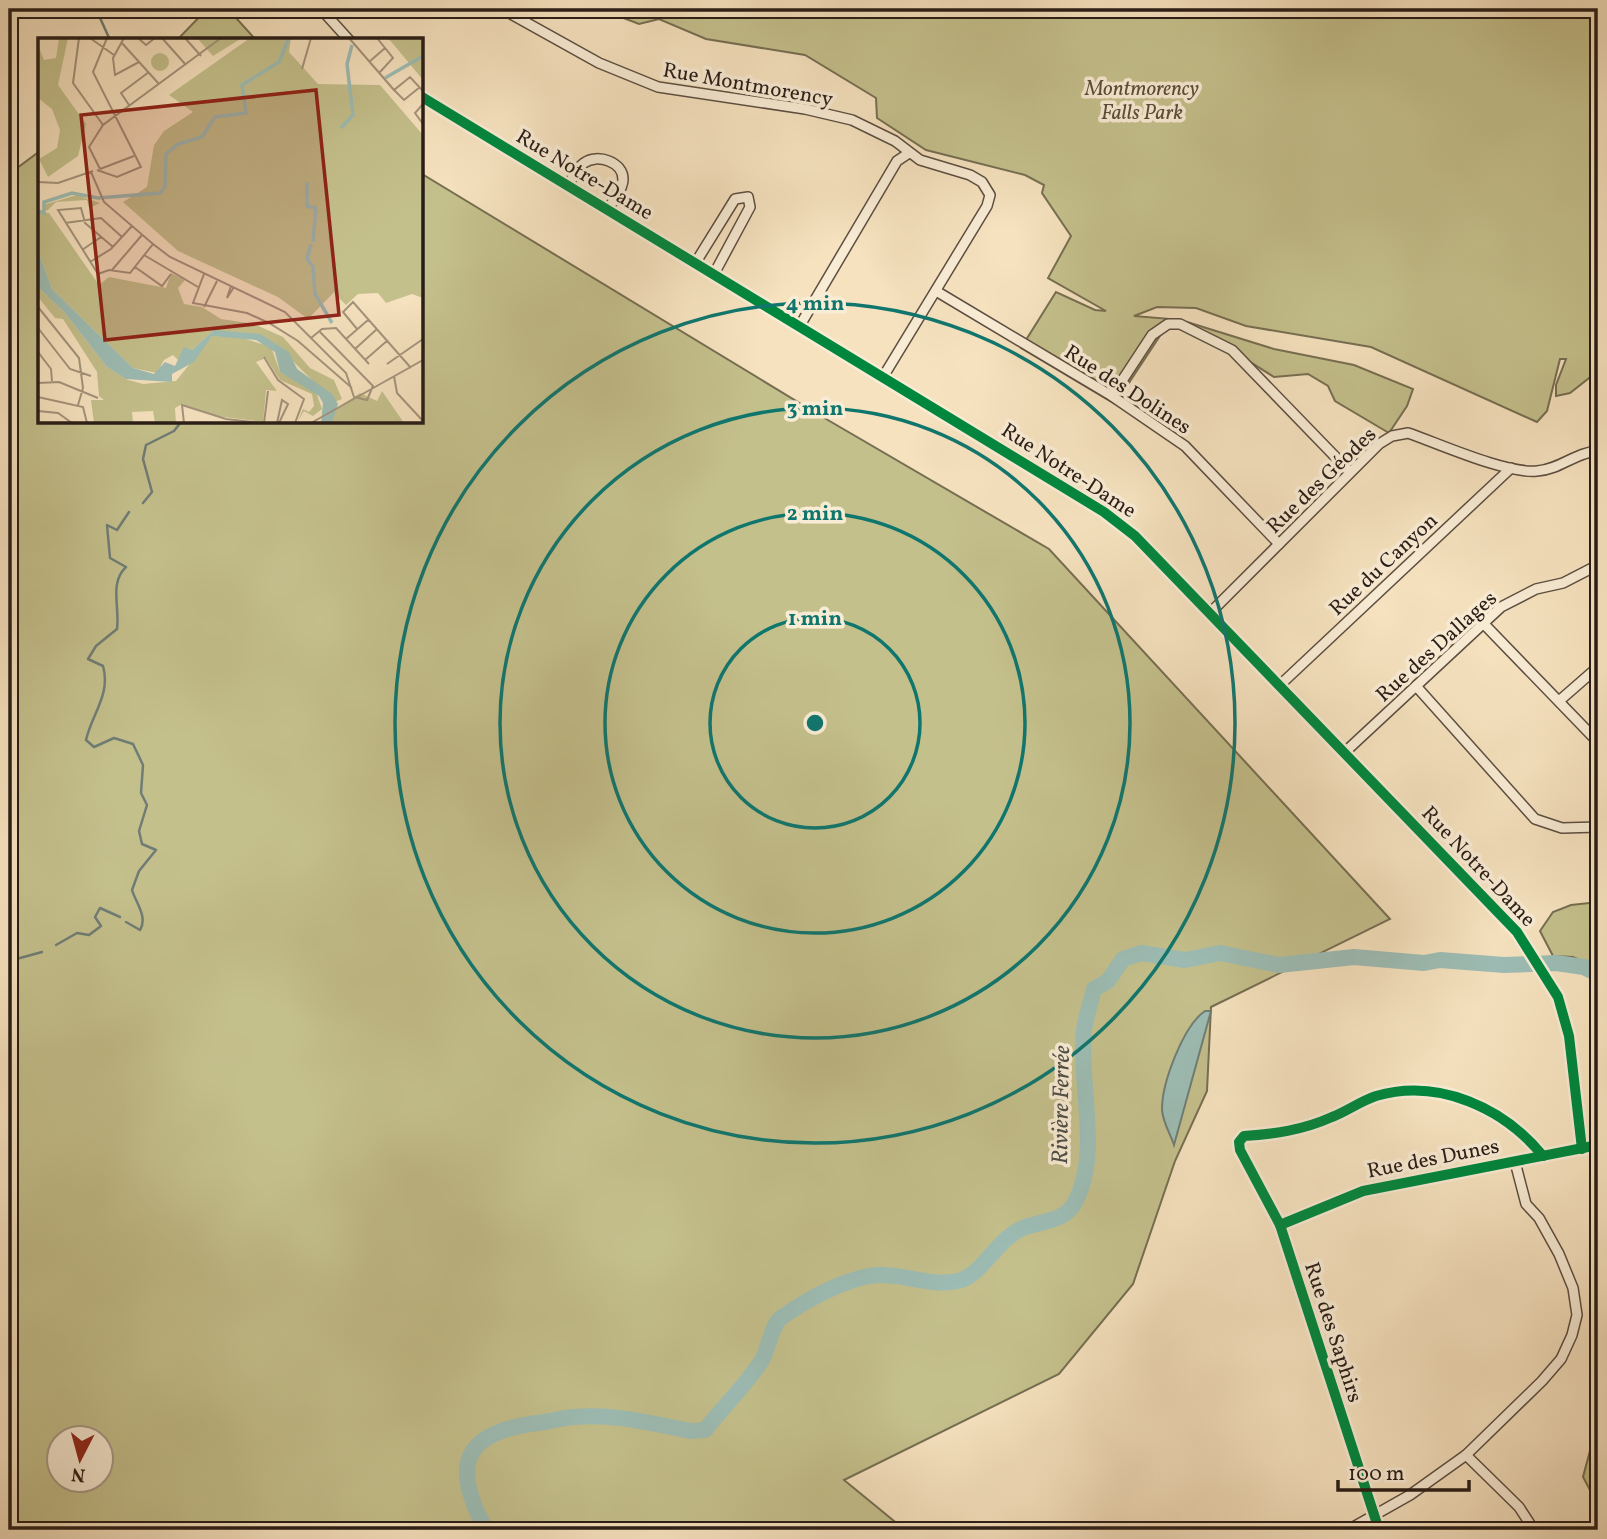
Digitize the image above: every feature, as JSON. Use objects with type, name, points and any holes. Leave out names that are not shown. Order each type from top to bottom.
[{"type":"street","points":[[321,9],[347,38]]},
{"type":"street","name":"Rue Montmorency","points":[[502,9],[627,77],[658,87],[805,109],[852,120],[883,134],[909,153],[938,167],[970,175],[988,188],[987,206],[936,291]]},
{"type":"street","name":"Rue Notre-Dame","points":[[424,98],[1104,512],[1135,536],[1517,932],[1546,974],[1558,997],[1569,1035],[1582,1149]]},
{"type":"street","points":[[799,327],[897,161],[909,153]]},
{"type":"street","points":[[568,186],[582,164],[590,160],[612,163],[620,169],[623,177],[621,188],[607,210]]},
{"type":"street","points":[[696,262],[735,199],[748,197],[750,207],[713,274]]},
{"type":"street","points":[[883,377],[936,291]]},
{"type":"street","name":"Rue des Dolines","points":[[936,291],[1112,396],[1185,446],[1279,544]]},
{"type":"street","points":[[1112,396],[1152,335],[1168,324],[1180,324],[1232,350],[1350,472]]},
{"type":"street","name":"Rue des Géodes","points":[[1210,613],[1379,444],[1408,433],[1511,468],[1540,471],[1598,451]]},
{"type":"street","name":"Rue du Canyon","points":[[1280,685],[1511,468]]},
{"type":"street","name":"Rue des Dallages","points":[[1345,752],[1483,623],[1520,596],[1563,583],[1598,565]]},
{"type":"street","points":[[1483,623],[1598,742]]},
{"type":"street","points":[[1559,701],[1598,667]]},
{"type":"street","points":[[1416,686],[1535,819],[1562,828],[1598,827]]},
{"type":"street","name":"Rue des Saphirs","points":[[1379,1530],[1280,1225],[1240,1150],[1244,1136],[1299,1129],[1375,1097],[1409,1090],[1448,1094],[1484,1107],[1526,1135],[1543,1156]]},
{"type":"street","name":"Rue des Dunes","points":[[1280,1225],[1363,1191],[1408,1180],[1598,1145]]},
{"type":"street","points":[[1348,1530],[1419,1490],[1466,1455],[1542,1381],[1561,1359],[1572,1335],[1577,1315],[1569,1276],[1539,1218],[1526,1204],[1516,1162]]},
{"type":"street","points":[[1466,1455],[1519,1507],[1534,1530]]},
{"type":"green space","points":[[207,9],[228,9],[254,38],[179,38]]},
{"type":"green space","name":"Montmorency Falls Park","points":[[600,9],[1598,9],[1598,371],[1570,393],[1556,396],[1556,385],[1566,359],[1560,359],[1547,411],[1537,422],[1371,347],[1246,326],[1196,308],[1157,307],[1134,316],[1171,319],[1115,404],[1021,348],[1056,292],[1095,310],[1106,311],[1048,278],[1071,236],[1042,193],[1044,185],[1025,175],[926,150],[877,118],[876,98],[805,55],[706,39],[659,19],[639,24]]},
{"type":"green space","points":[[38,152],[38,424],[424,424],[424,175],[821,416],[1049,549],[1390,919],[1211,1007],[1207,1091],[1175,1161],[1133,1284],[1059,1374],[844,1480],[905,1530],[9,1530],[9,174]]},
{"type":"green space","points":[[1187,322],[1274,349],[1354,365],[1413,389],[1407,406],[1389,433],[1335,401],[1328,386],[1308,374],[1274,377]]},
{"type":"green space","points":[[1598,902],[1598,968],[1573,957],[1553,956],[1540,931],[1553,912],[1571,905]]},
{"type":"green space","points":[[1598,1421],[1598,1505],[1583,1477]]},
{"type":"water","points":[[1205,1011],[1211,1011],[1174,1145],[1162,1114],[1166,1085],[1182,1042],[1197,1018]]},
{"type":"waterway","points":[[96,9],[109,38]]},
{"type":"waterway","points":[[143,503],[152,492],[143,459],[146,445],[174,431],[179,424]]},
{"type":"waterway","points":[[126,922],[140,930],[143,920],[132,890],[139,871],[156,850],[142,844],[139,831],[147,805],[141,793],[143,765],[133,744],[114,738],[94,747],[86,740],[105,686],[103,666],[88,659],[96,646],[117,629],[116,588],[126,567],[110,558],[107,525],[117,530],[129,512]]},
{"type":"waterway","points":[[56,945],[77,933],[89,935],[101,926],[95,917],[100,908],[120,917]]},
{"type":"waterway","points":[[9,961],[42,952]]},
{"type":"waterway","name":"Rivière Ferrée","points":[[486,1530],[475,1507],[467,1470],[470,1456],[479,1444],[492,1435],[512,1428],[589,1416],[633,1420],[691,1431],[705,1430],[762,1360],[778,1321],[804,1303],[841,1284],[879,1275],[938,1282],[958,1281],[975,1272],[1013,1233],[1058,1218],[1070,1210],[1082,1185],[1087,1164],[1083,1051],[1086,1020],[1094,989],[1108,981],[1123,959],[1141,953],[1185,960],[1220,953],[1279,965],[1354,957],[1424,963],[1440,960],[1504,965],[1556,963],[1584,967],[1598,974]]},
{"type":"cycle path","points":[[424,98],[1104,512],[1135,536],[1517,932],[1558,997],[1569,1036],[1582,1149]]},
{"type":"cycle path","points":[[1379,1530],[1280,1225],[1240,1150],[1239,1142],[1244,1136],[1278,1133],[1310,1125],[1338,1115],[1376,1096],[1400,1091],[1423,1091],[1446,1094],[1490,1111],[1527,1139],[1543,1156]]},
{"type":"cycle path","points":[[1280,1225],[1363,1191],[1598,1145]]}]
